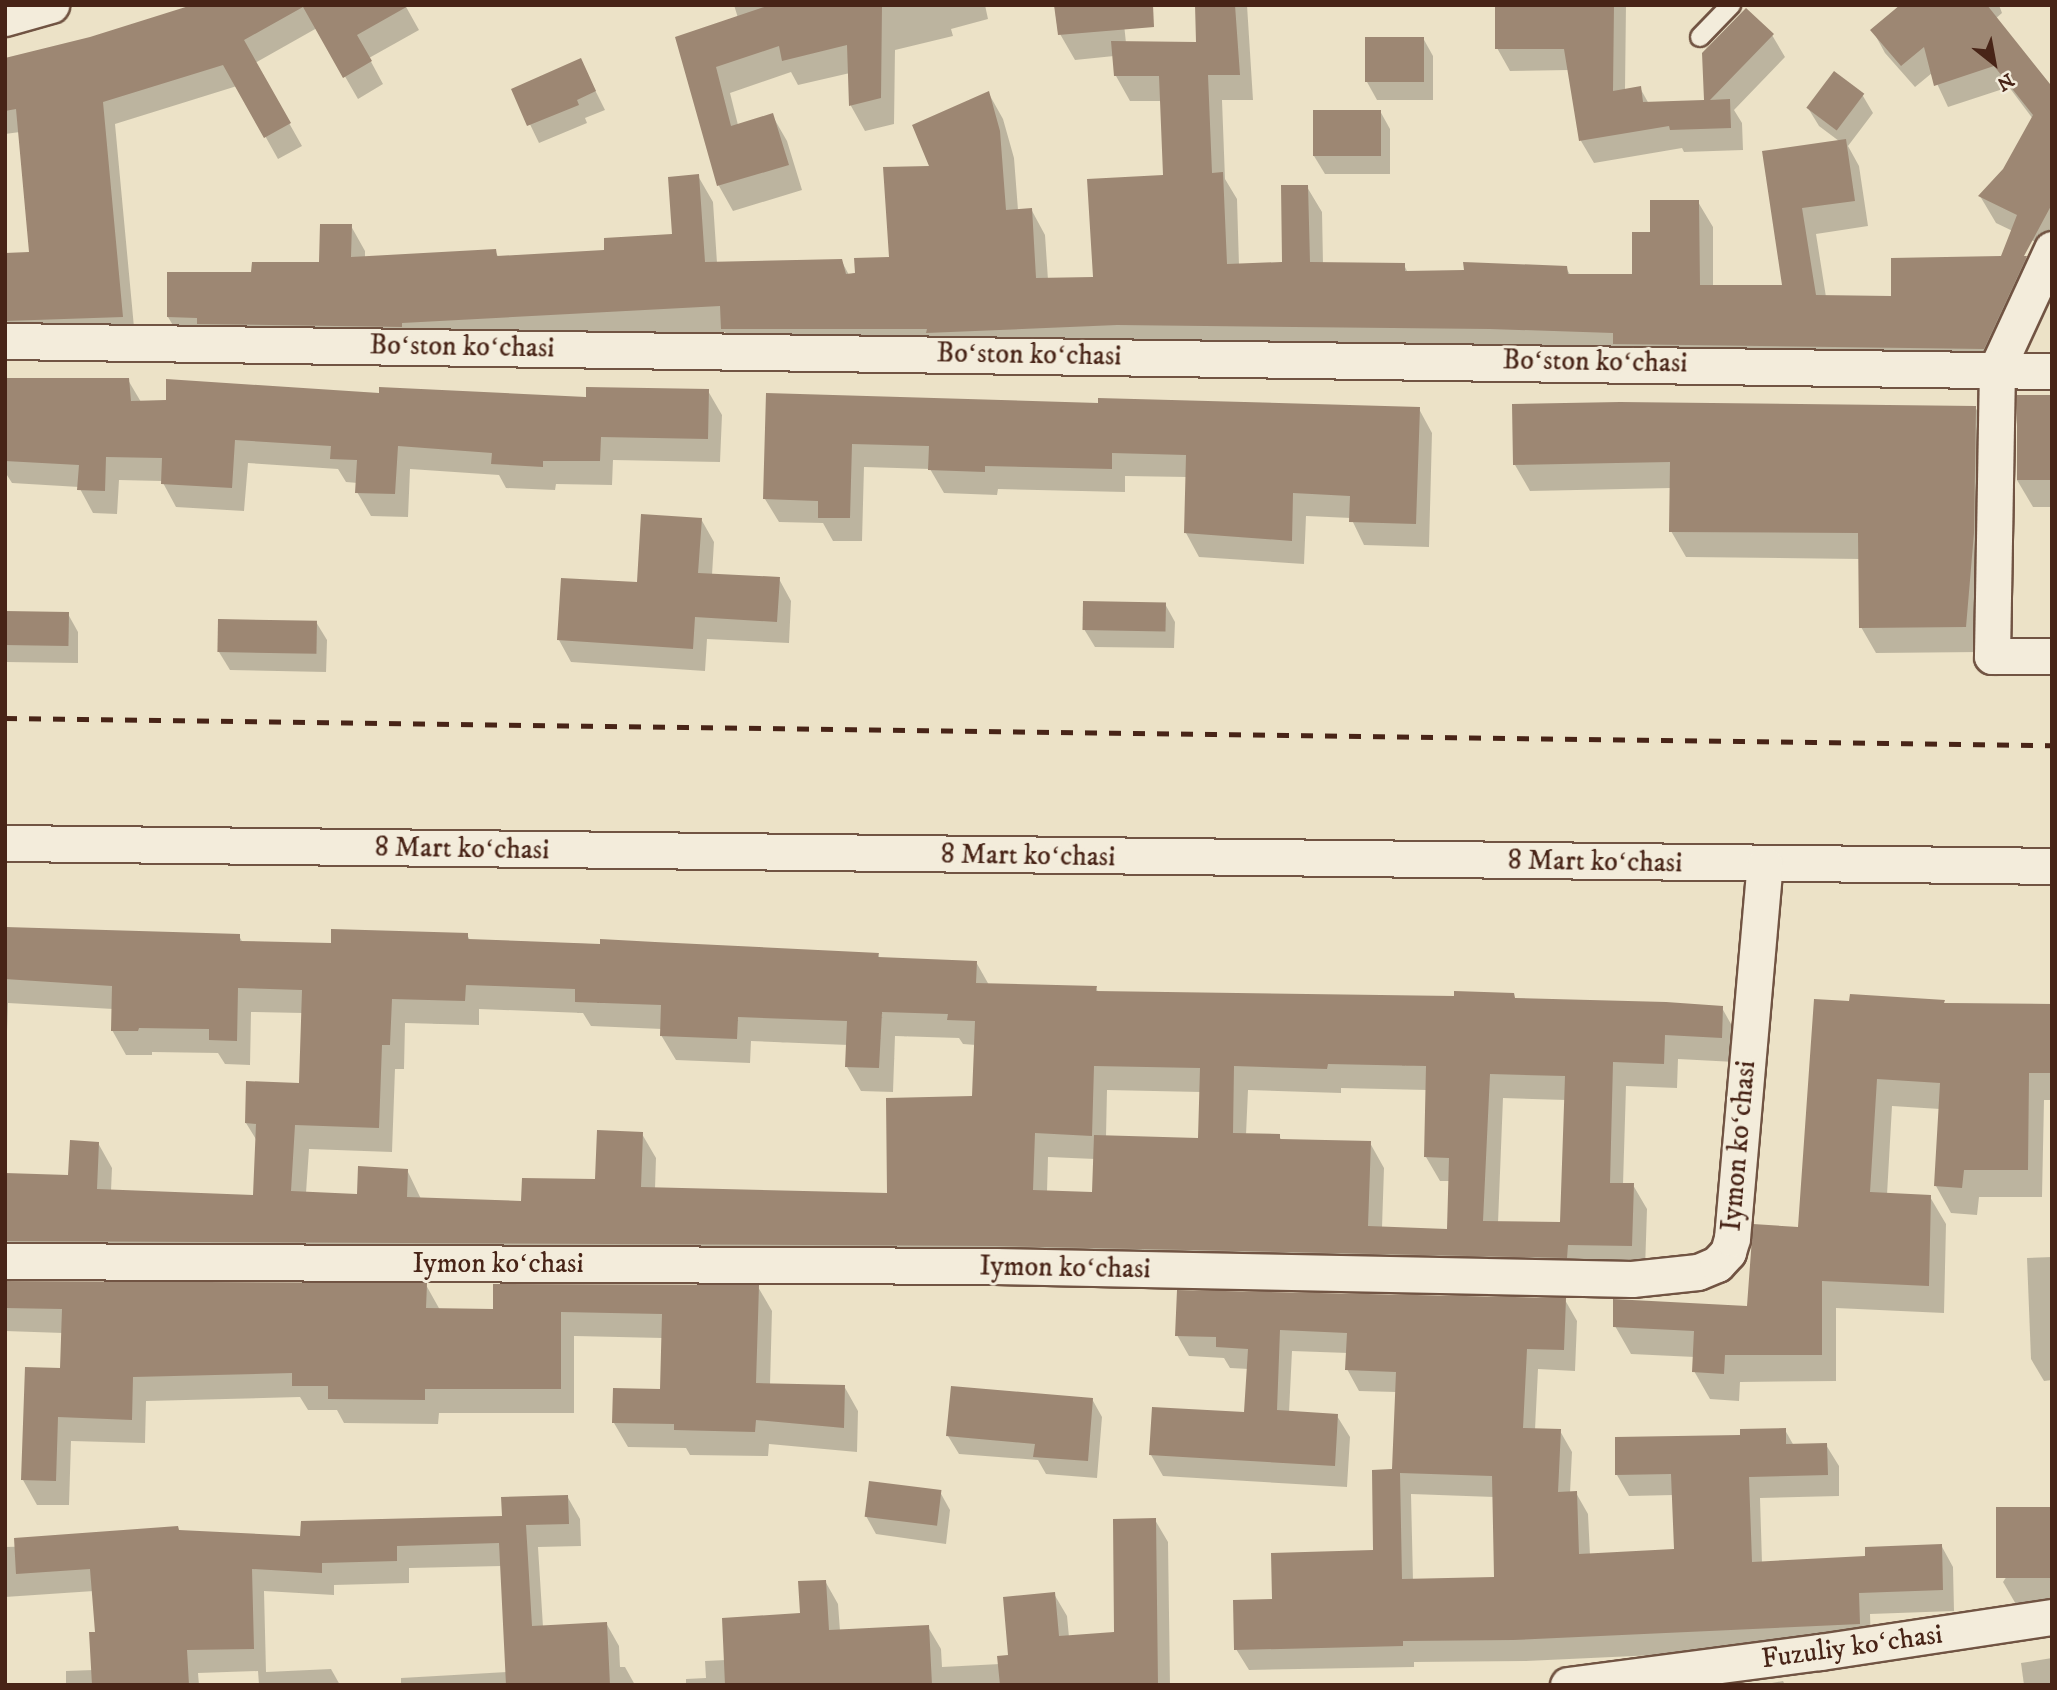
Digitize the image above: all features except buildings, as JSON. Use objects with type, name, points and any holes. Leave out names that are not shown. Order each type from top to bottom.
[{"type":"street","points":[[5,18],[51,5]]},
{"type":"street","points":[[2052,249],[1997,368],[1992,656],[2052,656]]},
{"type":"street","name":"Boʻston koʻchasi","points":[[5,341],[2052,370]]},
{"type":"street","name":"8 Mart koʻchasi","points":[[5,844],[2052,866]]},
{"type":"street","name":"Iymon koʻchasi","points":[[5,1261],[995,1266],[1632,1279],[1698,1272],[1717,1264],[1728,1252],[1732,1238],[1765,864]]},
{"type":"street","name":"Fuzuliy koʻchasi","points":[[1568,1685],[1820,1652],[2052,1617]]},
{"type":"lane","points":[[1700,37],[1731,5]]},
{"type":"railway","points":[[5,718],[2052,745]]}]
